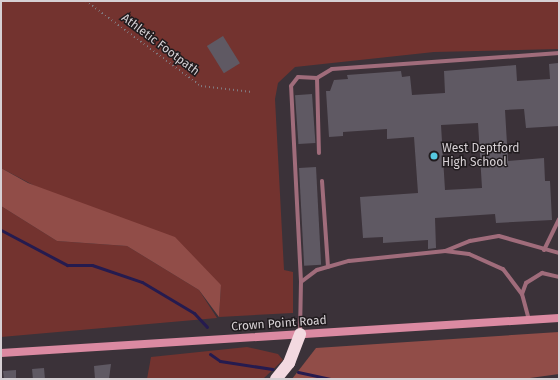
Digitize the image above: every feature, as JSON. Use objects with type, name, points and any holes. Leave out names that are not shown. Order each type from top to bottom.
[{"type":"highway","points":[[276,379],[289,363],[300,334]]},
{"type":"main road","name":"Crown Point Road","points":[[1,353],[559,318]]},
{"type":"lane","points":[[300,334],[301,282],[291,86],[298,77],[317,78],[332,69],[559,53]]},
{"type":"lane","points":[[317,78],[319,153]]},
{"type":"lane","points":[[322,181],[328,267]]},
{"type":"lane","points":[[544,250],[559,219]]},
{"type":"lane","points":[[445,251],[470,241],[499,236],[544,250],[559,253]]},
{"type":"lane","points":[[301,282],[328,267],[349,261],[445,251],[469,254],[503,269],[522,294],[529,320]]},
{"type":"lane","points":[[522,294],[532,276],[542,273],[559,277]]},
{"type":"path","name":"Athletic Footpath","points":[[86,1],[201,86],[252,92]]},
{"type":"shaded area","points":[[1,1],[559,1],[559,49],[434,52],[295,67],[278,83],[275,99],[284,270],[293,272],[293,313],[219,317],[221,285],[1,168]]},
{"type":"shaded area","points":[[1,168],[28,183],[175,237],[221,285],[219,317],[199,290],[127,246],[57,241],[1,206]]},
{"type":"shaded area","points":[[1,206],[57,241],[127,246],[199,290],[217,318],[1,337]]},
{"type":"shaded area","points":[[559,332],[559,374],[523,379],[292,379],[316,348]]},
{"type":"shaded area","points":[[247,347],[278,354],[283,360],[263,379],[147,379],[151,357]]},
{"type":"building","points":[[223,36],[240,63],[224,73],[207,46]]},
{"type":"building","name":"West Deptford High School","points":[[558,63],[559,126],[526,128],[524,109],[505,110],[508,161],[544,158],[545,181],[550,181],[552,220],[496,223],[495,214],[435,218],[436,248],[428,249],[428,240],[383,243],[383,237],[363,238],[360,197],[418,193],[414,137],[387,139],[387,129],[343,132],[343,136],[329,137],[326,91],[330,91],[334,80],[348,79],[347,75],[401,71],[402,77],[410,76],[412,95],[445,93],[444,71],[516,65],[517,81],[550,79],[549,64]],"holes":[[[478,123],[482,188],[445,190],[441,125]]]},
{"type":"building","points":[[312,94],[315,143],[298,144],[295,95]]},
{"type":"building","points":[[316,167],[321,265],[304,266],[299,168]]},
{"type":"building","points":[[111,364],[109,379],[95,379],[94,366]]},
{"type":"building","points":[[44,368],[45,379],[33,379],[32,369]]},
{"type":"building","points":[[16,370],[16,379],[4,379],[3,371]]},
{"type":"waterway","points":[[1,230],[67,265],[92,265],[142,282],[194,313],[207,327]]},
{"type":"waterway","points":[[210,354],[220,361],[272,369]]},
{"type":"waterway","points":[[298,372],[330,379]]},
{"type":"place","name":"West Deptford High School","points":[[434,156]]}]
